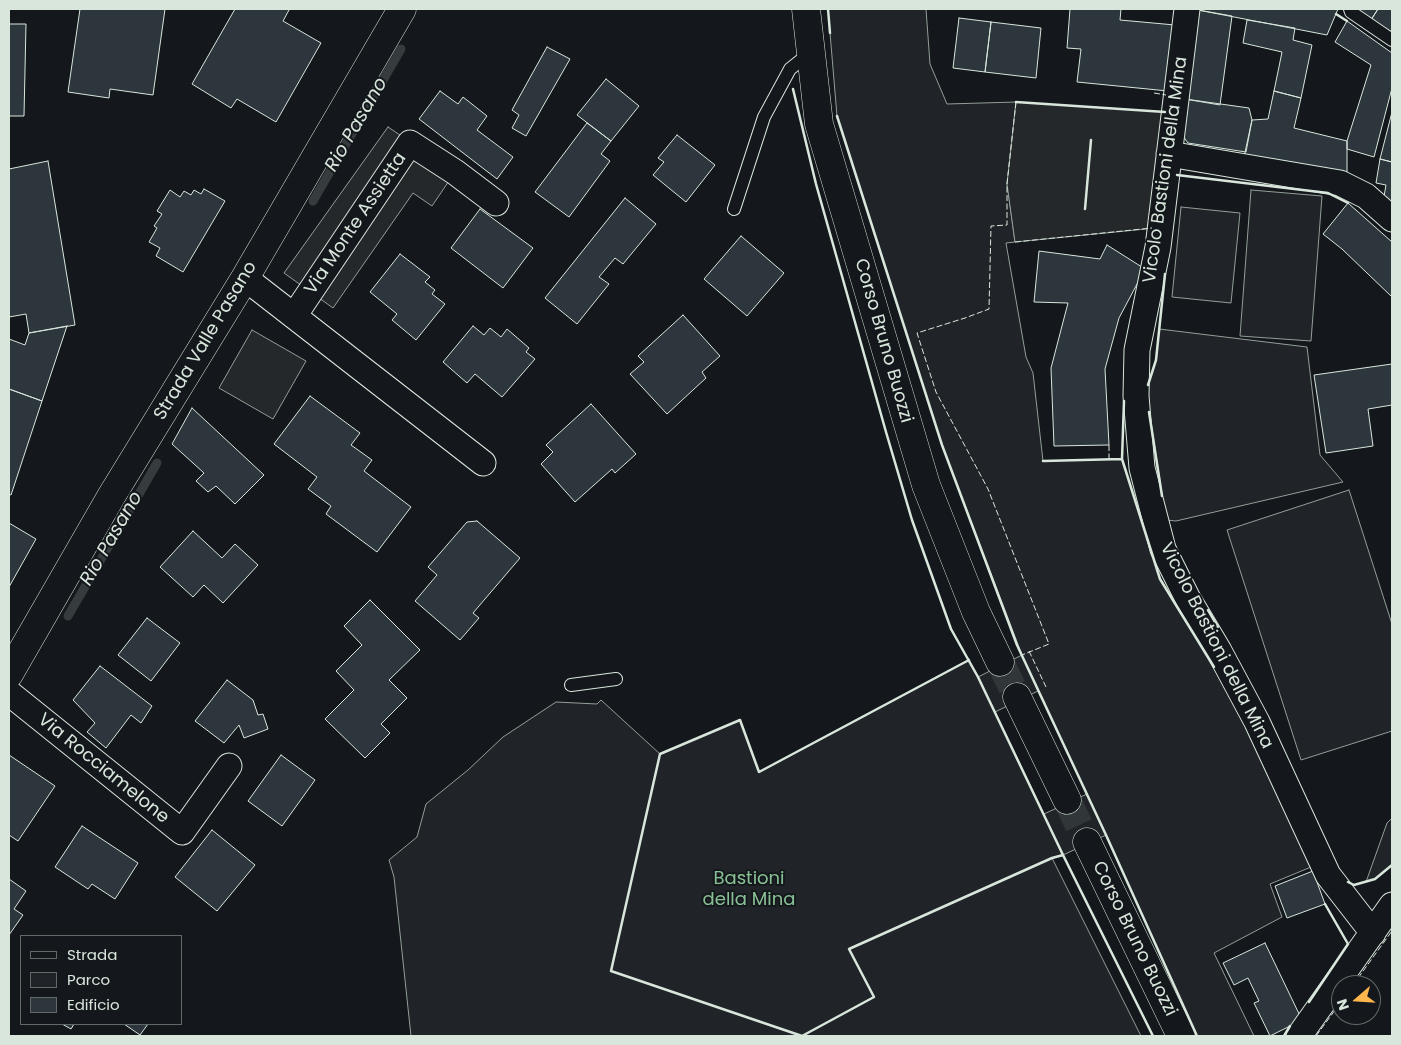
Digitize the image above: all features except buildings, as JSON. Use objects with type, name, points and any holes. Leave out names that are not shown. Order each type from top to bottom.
[{"type":"main road","name":"Strada Valle Pasano","points":[[9,674],[16,645],[112,495],[245,278],[402,9]]},
{"type":"main road","name":"Corso Bruno Buozzi","points":[[806,9],[819,124],[926,485],[976,612],[1000,662]]},
{"type":"main road","points":[[1017,697],[1067,800]]},
{"type":"main road","name":"Corso Bruno Buozzi","points":[[1087,842],[1181,1036]]},
{"type":"street","name":"Vicolo Bastioni della Mina","points":[[1187,9],[1158,247],[1137,350],[1136,396],[1142,468],[1163,549],[1188,599],[1219,651],[1257,722],[1328,875],[1373,933]]},
{"type":"street","name":"Via Monte Assietta","points":[[294,316],[410,143],[455,172],[496,203]]},
{"type":"street","points":[[1169,154],[1340,183],[1366,196],[1392,219]]},
{"type":"street","points":[[245,278],[483,463]]},
{"type":"street","name":"Via Rocciamelone","points":[[9,693],[182,832],[229,766]]},
{"type":"street","points":[[1299,1036],[1392,905]]},
{"type":"lane","points":[[1350,9],[1351,12],[1392,40]]},
{"type":"lane","points":[[734,209],[764,117],[790,69],[810,53]]},
{"type":"lane","points":[[571,685],[616,679]]},
{"type":"green space","name":"Bastioni della Mina","points":[[828,9],[926,9],[930,64],[947,104],[1016,102],[1007,184],[1015,242],[1006,243],[1026,357],[1033,373],[1043,461],[1122,459],[1160,578],[1229,692],[1311,867],[1270,884],[1282,917],[1214,953],[1254,1036],[1197,1036],[1106,835],[1063,855],[1052,858],[1141,1036],[411,1036],[394,877],[389,860],[417,837],[426,804],[468,770],[503,737],[556,702],[597,704],[601,700],[660,754],[740,720],[759,772],[969,660],[978,677],[1022,655],[942,445],[837,116]],"holes":[[[1038,691],[1087,794],[1044,814],[995,712]]]},
{"type":"green space","points":[[1251,190],[1322,196],[1311,341],[1240,336]]},
{"type":"green space","points":[[1181,207],[1240,213],[1231,303],[1172,297]]},
{"type":"green space","points":[[1159,329],[1307,347],[1320,455],[1343,482],[1176,521],[1166,520],[1146,390],[1156,360]]},
{"type":"green space","points":[[1349,490],[1392,624],[1392,731],[1301,760],[1227,530]]},
{"type":"green space","points":[[1392,818],[1392,865],[1375,879],[1366,882],[1387,823]]},
{"type":"shaded area","points":[[1016,102],[1168,112],[1156,228],[1015,242],[1007,184]]},
{"type":"shaded area","points":[[388,127],[455,172],[432,206],[413,193],[333,308],[284,273]]},
{"type":"shaded area","points":[[252,330],[306,361],[273,419],[219,388]]},
{"type":"waterway","name":"Rio Pasano","points":[[313,201],[401,49]]},
{"type":"waterway","name":"Rio Pasano","points":[[68,616],[157,463]]},
{"type":"tunnel","points":[[1000,662],[1017,697]]},
{"type":"tunnel","points":[[1067,800],[1087,842]]},
{"type":"fence","points":[[1154,93],[1166,95]]},
{"type":"fence","points":[[1016,102],[1007,184],[1007,225],[991,226],[989,309],[917,333],[936,392],[988,489],[1049,644],[1022,655]]},
{"type":"fence","points":[[1015,242],[1152,228]]},
{"type":"fence","points":[[1109,445],[1109,460]]},
{"type":"fence","points":[[1029,651],[1046,687]]},
{"type":"fence","points":[[1360,975],[1392,931]]},
{"type":"fence","points":[[1316,1036],[1331,1016]]},
{"type":"wall","points":[[828,9],[830,33]]},
{"type":"wall","points":[[1336,14],[1347,21]]},
{"type":"wall","points":[[793,89],[816,184],[886,432],[912,520],[951,629],[978,677],[1063,855],[1153,1036]]},
{"type":"wall","points":[[1016,102],[1165,112]]},
{"type":"wall","points":[[837,116],[942,445],[1017,645],[1197,1036]]},
{"type":"wall","points":[[1085,209],[1091,140]]},
{"type":"wall","points":[[1177,175],[1328,193],[1348,203]]},
{"type":"wall","points":[[1148,385],[1156,360],[1165,274]]},
{"type":"wall","points":[[1124,401],[1122,459],[1160,579],[1214,667]]},
{"type":"wall","points":[[1149,412],[1162,496]]},
{"type":"wall","points":[[1043,461],[1122,459]]},
{"type":"wall","points":[[1208,610],[1218,627]]},
{"type":"wall","points":[[969,660],[759,772],[740,720],[660,754],[611,971],[802,1036],[874,997],[849,949],[1052,858],[1063,855]]},
{"type":"wall","points":[[1348,882],[1354,885],[1375,879],[1392,865]]},
{"type":"wall","points":[[1309,1002],[1348,944],[1325,904]]},
{"type":"wall","points":[[1284,1036],[1290,1026]]}]
